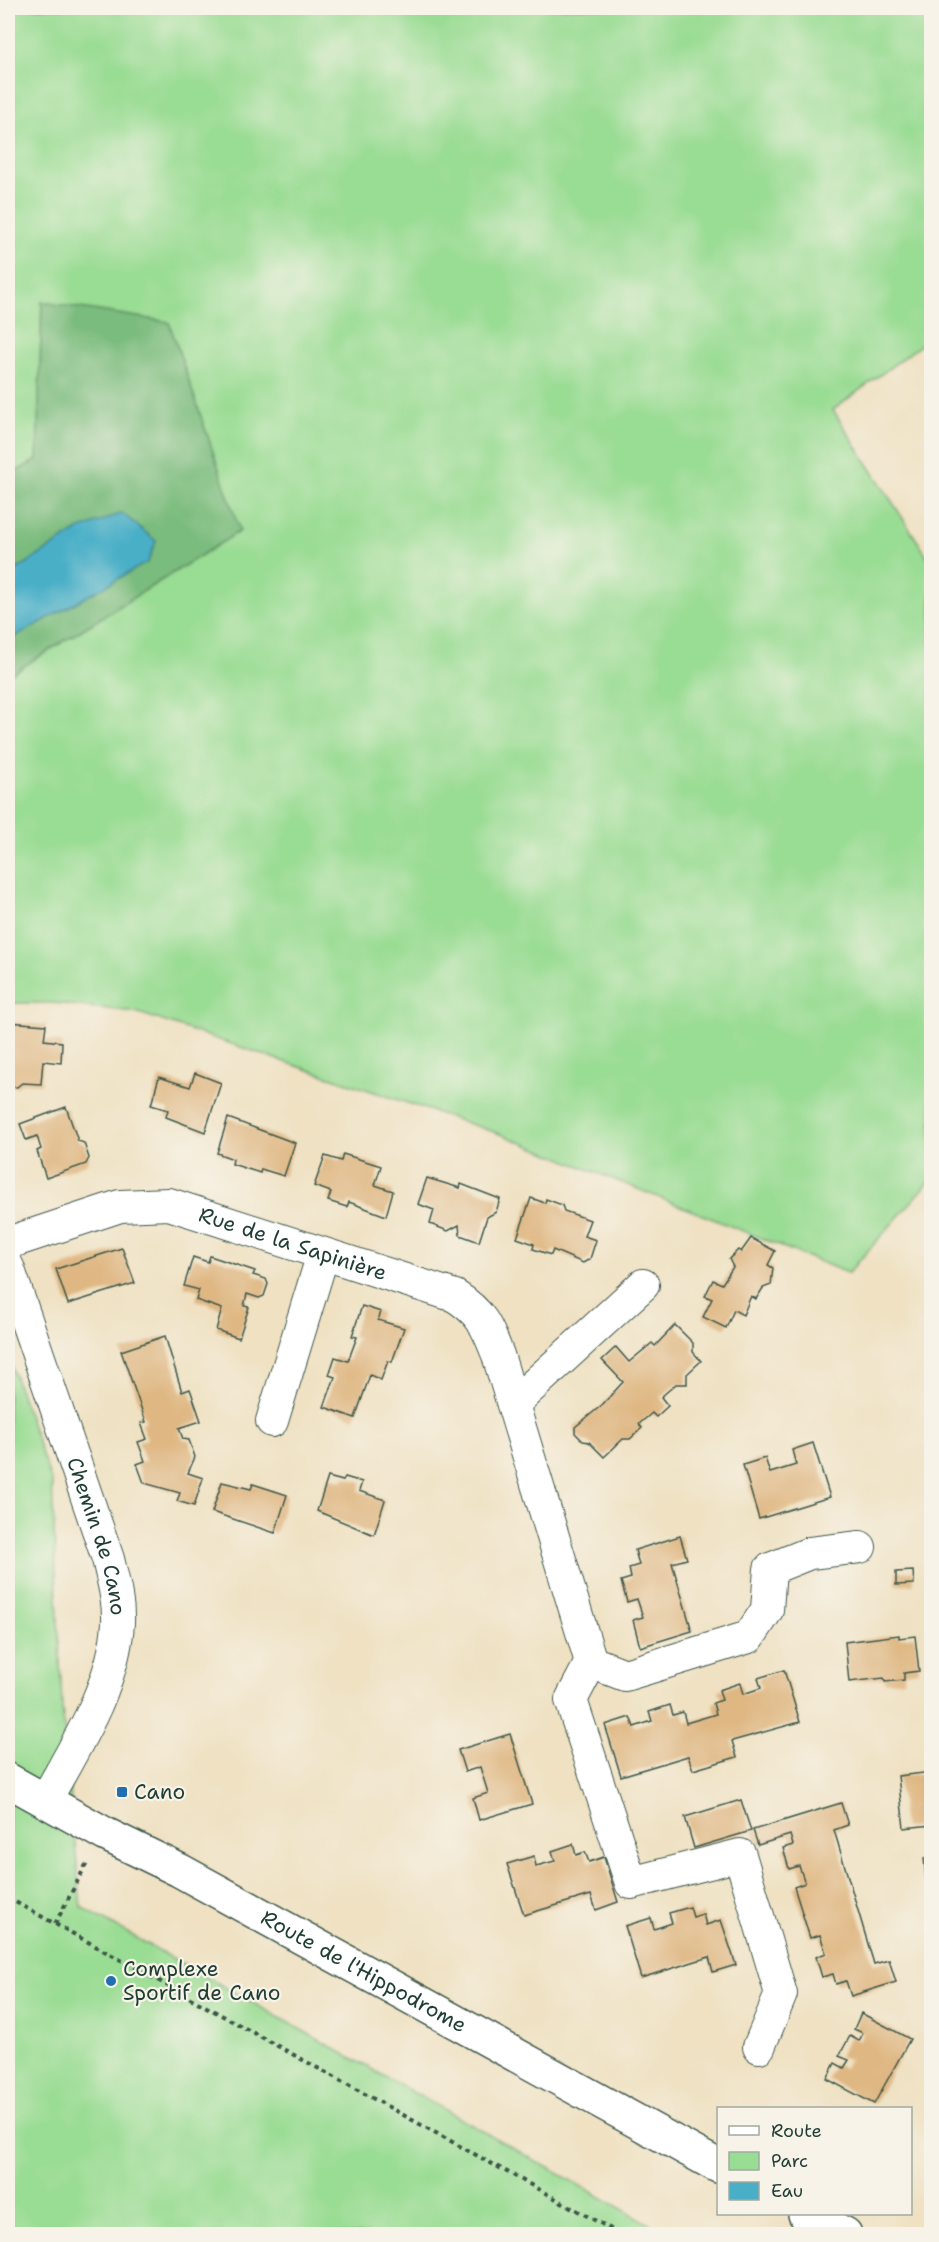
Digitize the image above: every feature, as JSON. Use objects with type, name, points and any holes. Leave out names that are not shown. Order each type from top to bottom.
[{"type":"main road","name":"Route de l'Hippodrome","points":[[8,1780],[105,1834],[179,1870],[717,2165]]},
{"type":"main road","points":[[807,2215],[844,2235]]},
{"type":"street","name":"Rue de la Sapinière","points":[[8,1243],[120,1206],[169,1204],[455,1296],[474,1308],[486,1325],[513,1404],[591,1662]]},
{"type":"street","points":[[272,1421],[323,1254]]},
{"type":"street","name":"Chemin de Cano","points":[[8,1267],[108,1559],[115,1587],[118,1623],[101,1695],[45,1801]]},
{"type":"street","points":[[513,1404],[644,1285]]},
{"type":"street","points":[[759,2047],[781,1994],[740,1855],[631,1883],[571,1700],[591,1662],[624,1675],[749,1637],[767,1610],[770,1569],[810,1553],[860,1548]]},
{"type":"path","points":[[55,1924],[89,1859]]},
{"type":"path","points":[[8,1898],[620,2235]]},
{"type":"green space","points":[[8,8],[931,8],[931,337],[833,410],[931,562],[931,1180],[848,1273],[500,1134],[136,1012],[52,1003],[8,1003],[8,676],[240,531],[42,302],[37,460],[8,476]]},
{"type":"green space","points":[[42,302],[169,322],[240,531],[8,676],[8,476],[37,460]]},
{"type":"green space","name":"Complexe Sportif de Cano","points":[[8,1357],[52,1483],[62,1706],[81,1907],[667,2234],[8,2234]]},
{"type":"water","points":[[122,513],[156,541],[148,562],[8,641],[8,575],[78,530]]},
{"type":"building","points":[[8,1022],[46,1025],[44,1040],[62,1042],[61,1063],[43,1061],[41,1084],[22,1083],[17,1087],[8,1086]]},
{"type":"building","points":[[195,1073],[221,1083],[205,1132],[166,1117],[168,1110],[151,1105],[159,1077],[190,1087]]},
{"type":"building","points":[[66,1107],[78,1141],[84,1143],[89,1158],[86,1164],[46,1178],[37,1151],[41,1149],[37,1136],[26,1140],[20,1124]]},
{"type":"building","points":[[228,1118],[295,1143],[284,1176],[261,1169],[260,1173],[232,1164],[233,1159],[217,1153]]},
{"type":"building","points":[[343,1154],[381,1166],[375,1185],[393,1191],[386,1216],[349,1202],[347,1207],[328,1201],[331,1192],[314,1186],[325,1156],[341,1161]]},
{"type":"building","points":[[427,1178],[460,1188],[461,1184],[500,1199],[496,1212],[487,1217],[479,1242],[460,1235],[459,1225],[448,1231],[430,1224],[434,1210],[418,1204]]},
{"type":"building","points":[[531,1198],[545,1203],[546,1199],[562,1205],[564,1211],[590,1220],[584,1236],[596,1240],[590,1259],[583,1263],[553,1250],[551,1255],[533,1249],[534,1244],[517,1238]]},
{"type":"building","points":[[751,1238],[775,1251],[768,1265],[773,1268],[771,1285],[763,1288],[756,1299],[751,1296],[743,1315],[734,1310],[726,1328],[703,1317],[712,1299],[705,1296],[713,1280],[722,1284],[733,1267],[729,1259],[738,1250],[741,1252]]},
{"type":"building","points":[[122,1248],[135,1283],[68,1304],[56,1269]]},
{"type":"building","points":[[210,1256],[255,1271],[253,1275],[266,1279],[268,1284],[264,1296],[259,1298],[247,1294],[244,1306],[249,1307],[239,1338],[216,1330],[222,1309],[196,1300],[199,1290],[184,1286],[193,1257],[208,1262]]},
{"type":"building","points":[[362,1306],[381,1312],[378,1320],[404,1328],[392,1362],[388,1361],[381,1380],[370,1375],[355,1418],[324,1407],[335,1377],[329,1375],[335,1357],[348,1361],[357,1337],[352,1336]]},
{"type":"building","points":[[675,1325],[693,1343],[693,1352],[701,1361],[687,1374],[687,1384],[676,1384],[661,1397],[668,1406],[656,1417],[652,1413],[639,1424],[642,1428],[630,1439],[623,1439],[604,1457],[589,1442],[583,1441],[575,1433],[575,1427],[602,1405],[623,1382],[602,1360],[616,1347],[629,1362],[652,1343],[655,1346]]},
{"type":"building","points":[[165,1336],[182,1392],[190,1389],[201,1421],[179,1428],[183,1439],[189,1440],[195,1457],[188,1473],[203,1478],[194,1506],[177,1501],[180,1493],[144,1483],[137,1464],[145,1461],[138,1442],[147,1439],[141,1423],[146,1422],[121,1351]]},
{"type":"building","points":[[813,1443],[830,1497],[759,1519],[743,1465],[765,1458],[770,1473],[796,1465],[792,1450]]},
{"type":"building","points":[[328,1477],[343,1481],[345,1477],[362,1482],[359,1491],[385,1500],[374,1535],[317,1511]]},
{"type":"building","points":[[222,1482],[251,1489],[253,1484],[287,1495],[275,1533],[212,1512]]},
{"type":"building","points":[[680,1536],[687,1559],[672,1563],[692,1631],[640,1647],[633,1620],[643,1617],[637,1599],[627,1602],[621,1581],[631,1578],[629,1568],[639,1565],[635,1550]]},
{"type":"building","points":[[913,1571],[914,1584],[896,1585],[896,1572]]},
{"type":"building","points":[[899,1635],[899,1638],[915,1636],[919,1671],[904,1673],[904,1680],[885,1682],[884,1678],[849,1682],[845,1642]]},
{"type":"building","points":[[784,1670],[800,1722],[732,1741],[737,1757],[693,1770],[688,1756],[621,1776],[605,1725],[630,1717],[634,1727],[652,1721],[649,1712],[670,1705],[673,1715],[683,1712],[686,1723],[716,1714],[713,1703],[722,1700],[719,1690],[740,1683],[743,1694],[761,1688],[758,1678]]},
{"type":"building","points":[[510,1734],[532,1804],[479,1820],[473,1798],[488,1793],[480,1767],[465,1772],[458,1750]]},
{"type":"building","points":[[932,1772],[932,1825],[904,1828],[898,1776]]},
{"type":"building","points":[[741,1800],[751,1831],[694,1848],[685,1817]]},
{"type":"building","points":[[841,1803],[848,1825],[834,1830],[874,1964],[889,1960],[896,1982],[851,1996],[846,1981],[836,1984],[833,1974],[822,1977],[816,1957],[826,1953],[820,1935],[810,1938],[794,1887],[805,1883],[799,1866],[789,1869],[783,1848],[793,1845],[790,1835],[758,1845],[753,1830]]},
{"type":"building","points":[[573,1844],[576,1855],[585,1852],[589,1862],[604,1857],[618,1902],[596,1910],[591,1895],[524,1915],[507,1864],[534,1856],[536,1866],[555,1861],[552,1851]]},
{"type":"building","points":[[932,1857],[932,1880],[926,1881],[924,1858]]},
{"type":"building","points":[[690,1907],[693,1917],[703,1914],[706,1925],[721,1920],[736,1965],[713,1972],[709,1957],[641,1978],[625,1926],[651,1918],[654,1929],[672,1923],[669,1913]]},
{"type":"building","points":[[861,2013],[910,2039],[874,2104],[827,2079],[835,2063],[844,2068],[849,2060],[839,2056],[850,2036],[859,2041],[863,2033],[854,2029]]},
{"type":"building","points":[[932,2120],[932,2139],[930,2139],[928,2121]]},
{"type":"place","name":"Cano","points":[[122,1792]]},
{"type":"place","name":"Complexe Sportif de Cano","points":[[111,1981]]}]
